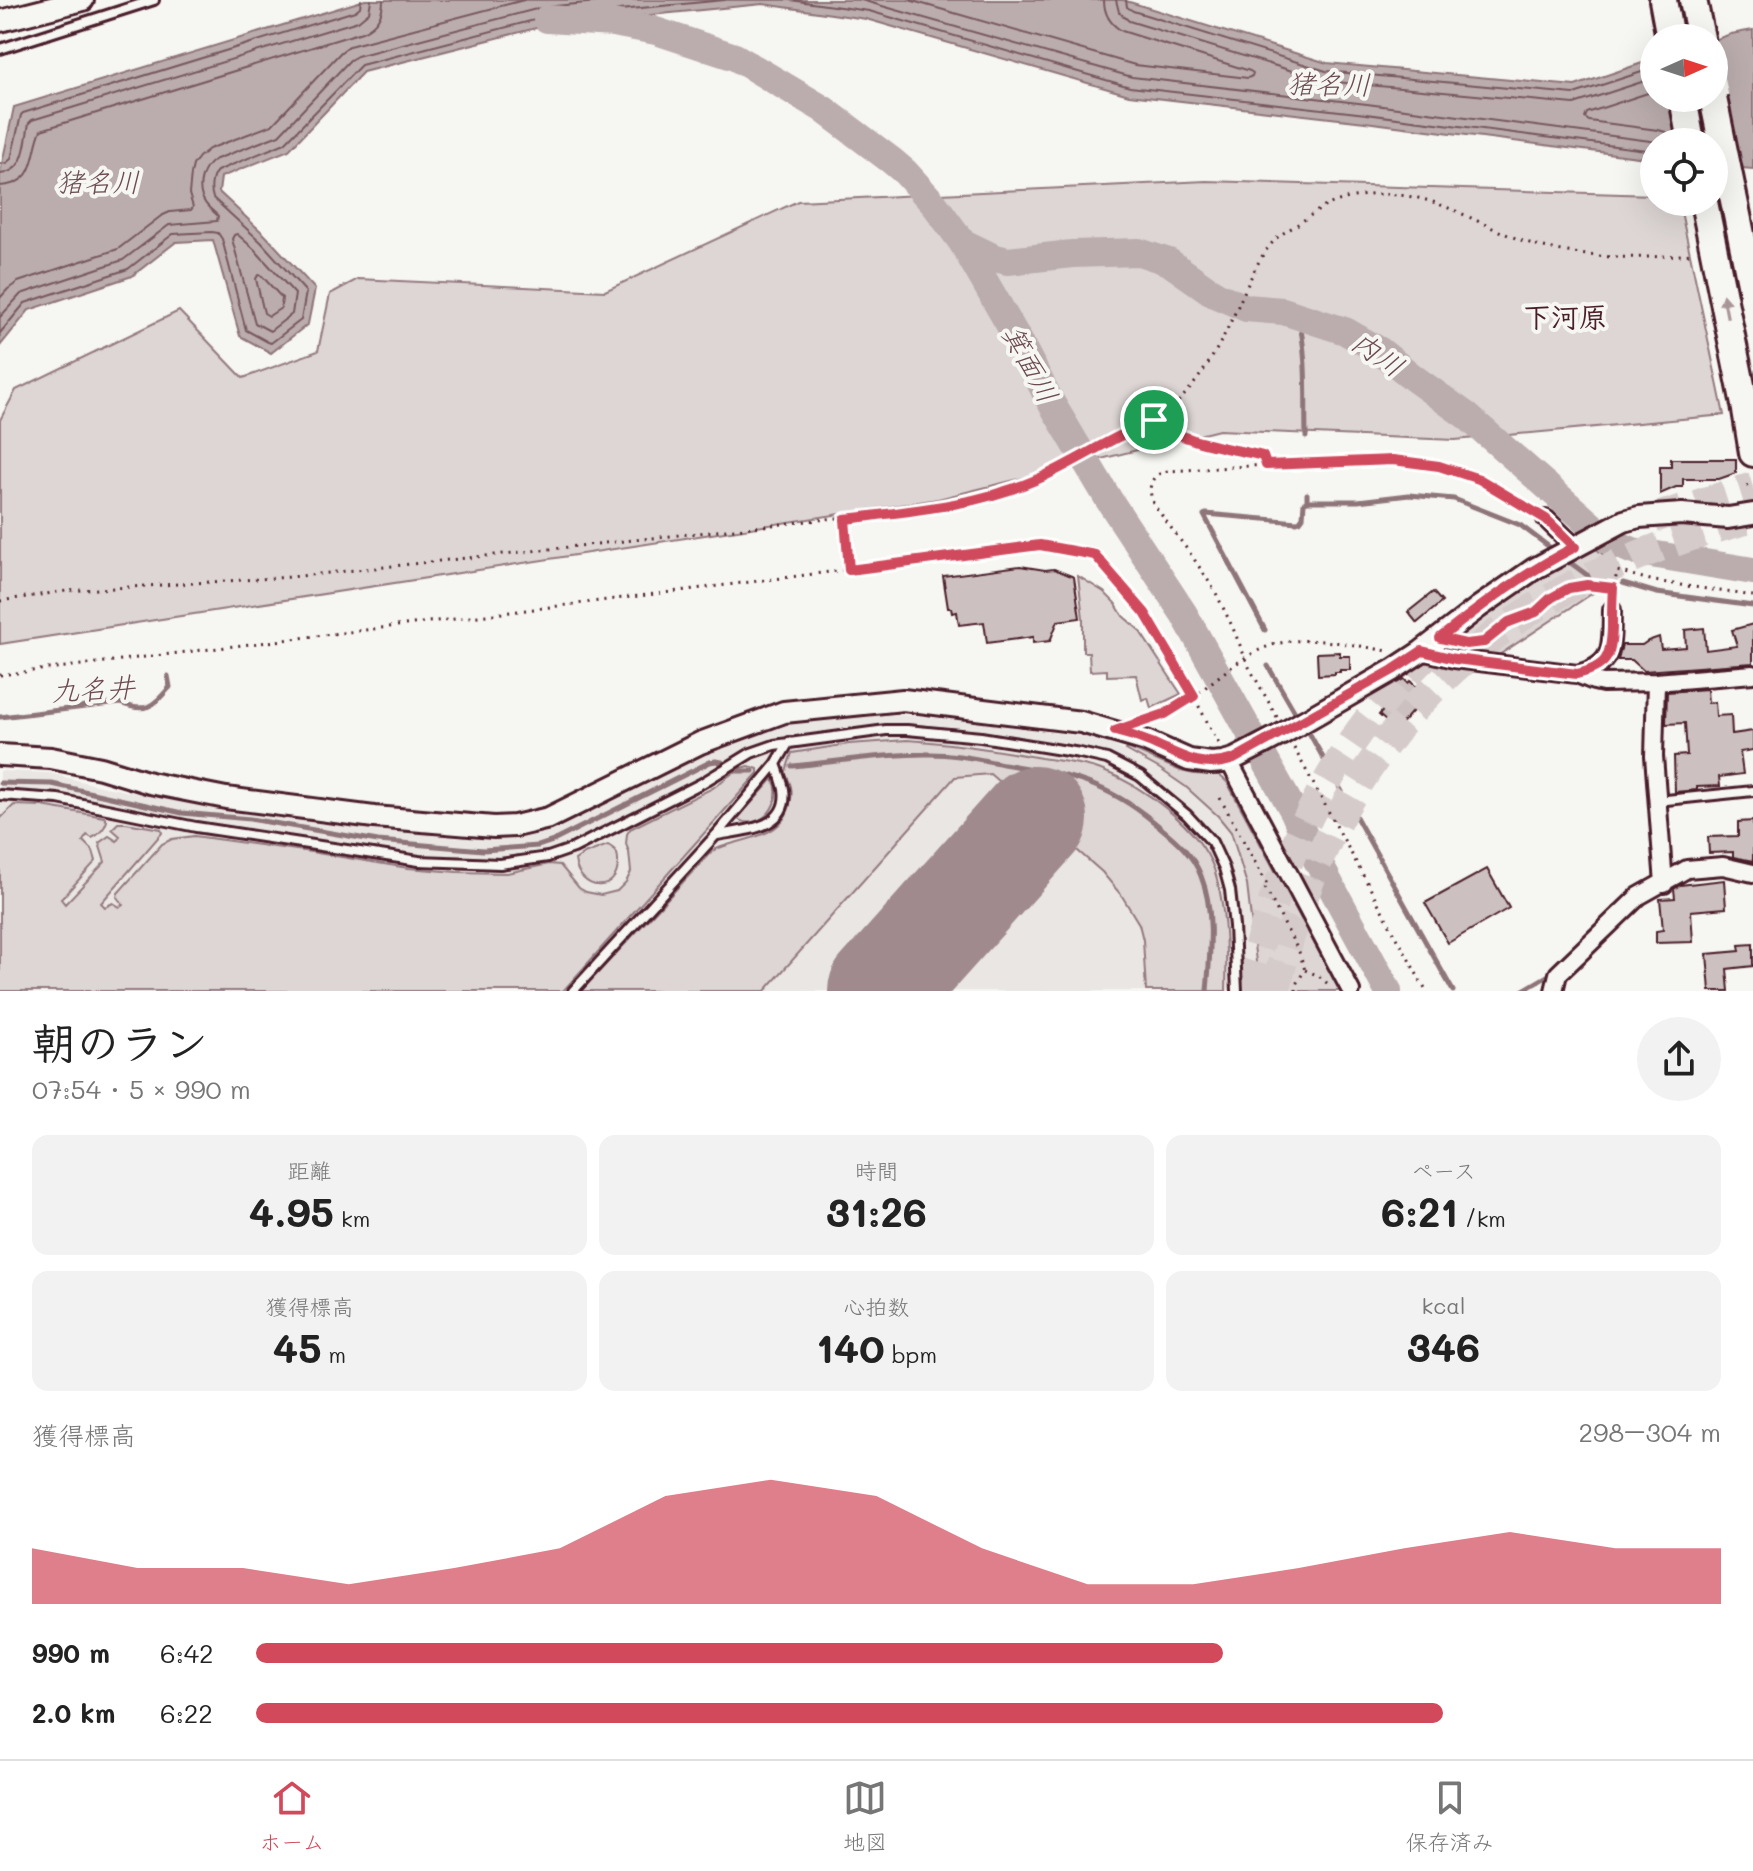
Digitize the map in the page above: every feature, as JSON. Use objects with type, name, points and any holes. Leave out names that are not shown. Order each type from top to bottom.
[{"type":"highway","points":[[1663,0],[1667,24]]},
{"type":"highway","points":[[1693,0],[1698,24]]},
{"type":"highway","points":[[1716,112],[1753,293]]},
{"type":"highway","points":[[1707,216],[1753,453]]},
{"type":"street","points":[[0,21],[83,0]]},
{"type":"street","points":[[0,755],[51,758],[226,798],[374,817],[494,827],[515,826],[549,818],[700,743],[784,712],[903,700],[1081,722],[1146,741],[1189,760],[1211,763],[1231,760],[1284,733],[1419,654],[1534,569],[1632,519],[1682,514],[1728,518],[1753,514]]},
{"type":"street","points":[[1546,519],[1579,545]]},
{"type":"street","points":[[1577,674],[1595,669],[1607,658],[1611,646],[1612,610]]},
{"type":"street","points":[[1419,654],[1577,674],[1603,683],[1753,674]]},
{"type":"street","points":[[1656,682],[1654,756],[1664,884]]},
{"type":"street","points":[[1231,760],[1351,991]]},
{"type":"street","points":[[1554,991],[1558,974],[1648,889],[1664,884],[1687,869],[1723,866],[1753,873]]},
{"type":"lane","points":[[0,49],[154,0]]},
{"type":"lane","points":[[0,795],[58,799],[196,827],[419,861],[500,864],[548,857],[574,848],[702,783],[751,753],[789,742],[873,731],[922,731],[981,737],[1107,759],[1128,769],[1161,792],[1187,815],[1205,833],[1219,855],[1230,890],[1237,991]]},
{"type":"lane","points":[[573,991],[716,835],[776,764],[789,742]]},
{"type":"lane","points":[[716,835],[761,827],[772,821],[781,809],[784,795],[776,764]]},
{"type":"lane","points":[[1656,801],[1753,791]]},
{"type":"path","points":[[0,601],[66,591],[291,577],[845,519],[948,506],[997,495],[1037,479],[1162,415],[1196,380],[1219,345],[1259,261],[1278,237],[1326,206],[1355,197],[1399,193],[1438,203],[1532,244],[1572,253],[1610,259],[1699,254]]},
{"type":"path","points":[[1154,420],[1167,430],[1193,440],[1263,456],[1266,465]]},
{"type":"path","points":[[1426,991],[1249,667],[1215,591],[1154,505],[1150,483],[1155,476],[1168,471],[1393,460],[1439,466],[1479,479],[1546,519]]},
{"type":"path","points":[[845,519],[849,570]]},
{"type":"path","points":[[0,675],[1040,545],[1095,555],[1145,613],[1231,760]]},
{"type":"path","points":[[1612,610],[1617,571],[1654,581],[1753,596]]},
{"type":"path","points":[[1440,638],[1466,644],[1484,642],[1509,622],[1536,612],[1551,598],[1569,588],[1587,585],[1613,588]]},
{"type":"path","points":[[1115,731],[1165,714],[1253,653],[1273,645],[1304,640],[1419,654]]},
{"type":"path","points":[[1220,798],[1267,884],[1264,886],[1299,952],[1305,970],[1319,976],[1333,991]]},
{"type":"path","points":[[1296,991],[1296,984],[1305,970]]},
{"type":"shaded area","points":[[1206,181],[1640,195],[1640,216],[1682,216],[1724,415],[1455,440],[1219,430],[938,499],[0,644],[0,420],[16,390],[179,311],[243,378],[318,351],[330,294],[358,279],[605,291],[798,201]]},
{"type":"shaded area","points":[[1595,548],[1605,556],[1606,587],[1596,588],[1596,591],[1499,655],[1464,651],[1463,631],[1519,590]]},
{"type":"shaded area","points":[[1078,576],[1104,592],[1139,630],[1181,694],[1151,708],[1148,698],[1142,700],[1136,675],[1107,676],[1107,670],[1090,671],[1089,652],[1083,652]]},
{"type":"shaded area","points":[[878,713],[973,721],[1100,739],[1160,769],[1185,787],[1217,816],[1230,833],[1247,885],[1255,961],[1252,987],[1257,991],[0,991],[0,771],[49,773],[180,802],[311,817],[373,829],[459,838],[517,839],[550,830],[729,740],[780,725]]},
{"type":"shaded area","points":[[907,740],[1071,762],[1117,777],[1167,809],[1196,838],[1214,869],[1223,914],[1226,991],[1146,991],[1139,924],[1122,896],[1102,872],[990,774],[955,777],[765,991],[581,991],[712,851],[758,836],[778,825],[791,800],[792,792],[785,774],[792,753],[849,744]]},
{"type":"shaded area","points":[[1128,748],[1181,771],[1219,775],[1227,782],[1340,991],[1258,991],[1252,986],[1256,962],[1247,885],[1231,832],[1186,787],[1126,750]]},
{"type":"shaded area","points":[[749,766],[758,769],[758,773],[563,991],[0,991],[0,819],[14,805],[42,806],[104,817],[107,821],[97,835],[92,838],[87,835],[83,841],[93,851],[96,861],[61,899],[65,904],[105,862],[99,843],[109,836],[117,841],[120,836],[112,829],[118,823],[161,829],[162,833],[101,903],[105,907],[113,903],[120,907],[123,905],[117,897],[118,893],[162,844],[172,839],[194,836],[408,868],[457,872],[507,873],[549,864],[560,865],[579,888],[601,895],[617,891],[631,872],[626,844],[630,829],[713,788],[738,769]]},
{"type":"shaded area","points":[[773,779],[776,796],[769,812],[755,822],[737,819]]},
{"type":"shaded area","points":[[608,845],[617,855],[617,872],[606,884],[591,883],[578,871],[575,860]]},
{"type":"water","name":"猪名川","points":[[365,0],[1123,0],[1327,63],[1575,86],[1640,64],[1640,112],[1728,112],[1728,35],[1753,30],[1753,169],[1728,167],[1728,128],[1640,128],[1640,157],[1129,95],[866,19],[763,4],[548,25],[363,72],[289,150],[221,177],[219,192],[266,236],[315,289],[308,324],[271,353],[240,336],[213,240],[176,242],[132,276],[29,310],[0,346],[0,173],[14,107]]},
{"type":"pier","points":[[1728,94],[1744,172],[1728,171],[1728,128],[1716,128],[1715,112],[1728,112]]},
{"type":"building","points":[[1671,459],[1736,459],[1736,473],[1719,479],[1683,479],[1683,487],[1660,494],[1660,467],[1671,467]]},
{"type":"building","points":[[1020,566],[1054,569],[1074,577],[1080,618],[1058,621],[1050,641],[1033,643],[1033,637],[987,643],[984,622],[959,625],[957,612],[952,613],[948,608],[943,576]]},
{"type":"building","points":[[1433,592],[1442,602],[1417,623],[1408,612]]},
{"type":"building","points":[[1753,624],[1753,663],[1644,671],[1632,660],[1618,660],[1622,645],[1642,645],[1659,637],[1661,649],[1686,647],[1685,630],[1704,628],[1706,650],[1737,646],[1732,630]]},
{"type":"building","points":[[1340,652],[1340,656],[1350,656],[1350,670],[1318,675],[1317,653]]},
{"type":"building","points":[[1404,679],[1426,696],[1396,730],[1379,715],[1395,697],[1388,691]]},
{"type":"building","points":[[1707,689],[1708,703],[1715,702],[1716,716],[1731,715],[1732,734],[1753,731],[1753,750],[1740,752],[1743,774],[1719,777],[1720,786],[1675,792],[1674,756],[1687,755],[1685,723],[1666,724],[1667,692]]},
{"type":"building","points":[[1753,821],[1753,861],[1733,857],[1733,852],[1709,853],[1708,837],[1738,836],[1738,822]]},
{"type":"building","points":[[1487,869],[1509,908],[1448,943],[1425,903]]},
{"type":"building","points":[[1724,880],[1726,908],[1691,911],[1693,942],[1656,943],[1656,931],[1663,930],[1660,899],[1675,898],[1674,889],[1680,885]]},
{"type":"building","points":[[1753,944],[1753,966],[1727,969],[1729,991],[1710,991],[1707,954],[1740,951],[1739,945]]},
{"type":"waterway","name":"箕面川","points":[[547,19],[613,23],[656,31],[735,57],[823,109],[905,172],[935,205],[962,242],[1109,500],[1184,614],[1294,812],[1388,991]]},
{"type":"waterway","name":"内川","points":[[962,242],[1008,261],[1072,254],[1139,252],[1169,262],[1216,295],[1246,308],[1283,311],[1345,331],[1380,351],[1467,416],[1608,540],[1633,551],[1753,571]]},
{"type":"waterway","points":[[1298,316],[1305,361],[1306,437]]},
{"type":"waterway","points":[[1307,494],[1307,501],[1358,501],[1409,495],[1454,499],[1520,525],[1552,549]]},
{"type":"waterway","points":[[1265,630],[1204,515],[1297,522],[1303,517],[1304,503],[1307,501]]},
{"type":"waterway","points":[[1568,561],[1587,575],[1607,578]]},
{"type":"waterway","points":[[1623,583],[1657,593],[1753,606]]},
{"type":"waterway","points":[[1268,666],[1296,714]]},
{"type":"waterway","name":"九名井","points":[[0,717],[120,703],[143,708],[154,703],[170,687],[168,676]]},
{"type":"waterway","points":[[1307,729],[1453,991]]},
{"type":"waterway","points":[[792,766],[892,755],[944,754],[1065,776],[1118,797],[1175,840],[1197,867],[1210,918],[1207,991]]},
{"type":"waterway","points":[[0,783],[52,784],[182,813],[250,819],[378,841],[483,850],[538,846],[553,841],[710,762],[722,762]]},
{"type":"waterway","points":[[737,771],[753,771]]},
{"type":"waterway","points":[[1522,991],[1551,974]]},
{"type":"runway","points":[[881,991],[1035,819]]},
{"type":"tunnel","points":[[1654,518],[1753,487]]},
{"type":"tunnel","points":[[1275,991],[1303,898],[1340,816],[1386,744],[1440,681],[1505,628],[1578,583],[1661,547],[1753,518]]},
{"type":"tunnel","points":[[1247,991],[1276,894],[1316,802],[1369,718],[1438,644]]},
{"type":"district","name":"下河原","points":[[1565,317]]},
{"type":"route","points":[[1154,420],[1167,430],[1193,440],[1263,456],[1266,465],[1393,460],[1439,466],[1479,479],[1546,519],[1575,547],[1513,583],[1440,638],[1466,644],[1484,642],[1501,627],[1531,615],[1569,588],[1587,585],[1613,588],[1611,646],[1607,658],[1595,669],[1577,674],[1455,659],[1422,651],[1234,759],[1218,763],[1195,762],[1115,731],[1165,714],[1194,696],[1145,613],[1095,555],[1040,545],[849,570],[845,519],[948,506],[997,495],[1084,457],[1154,420]]}]
